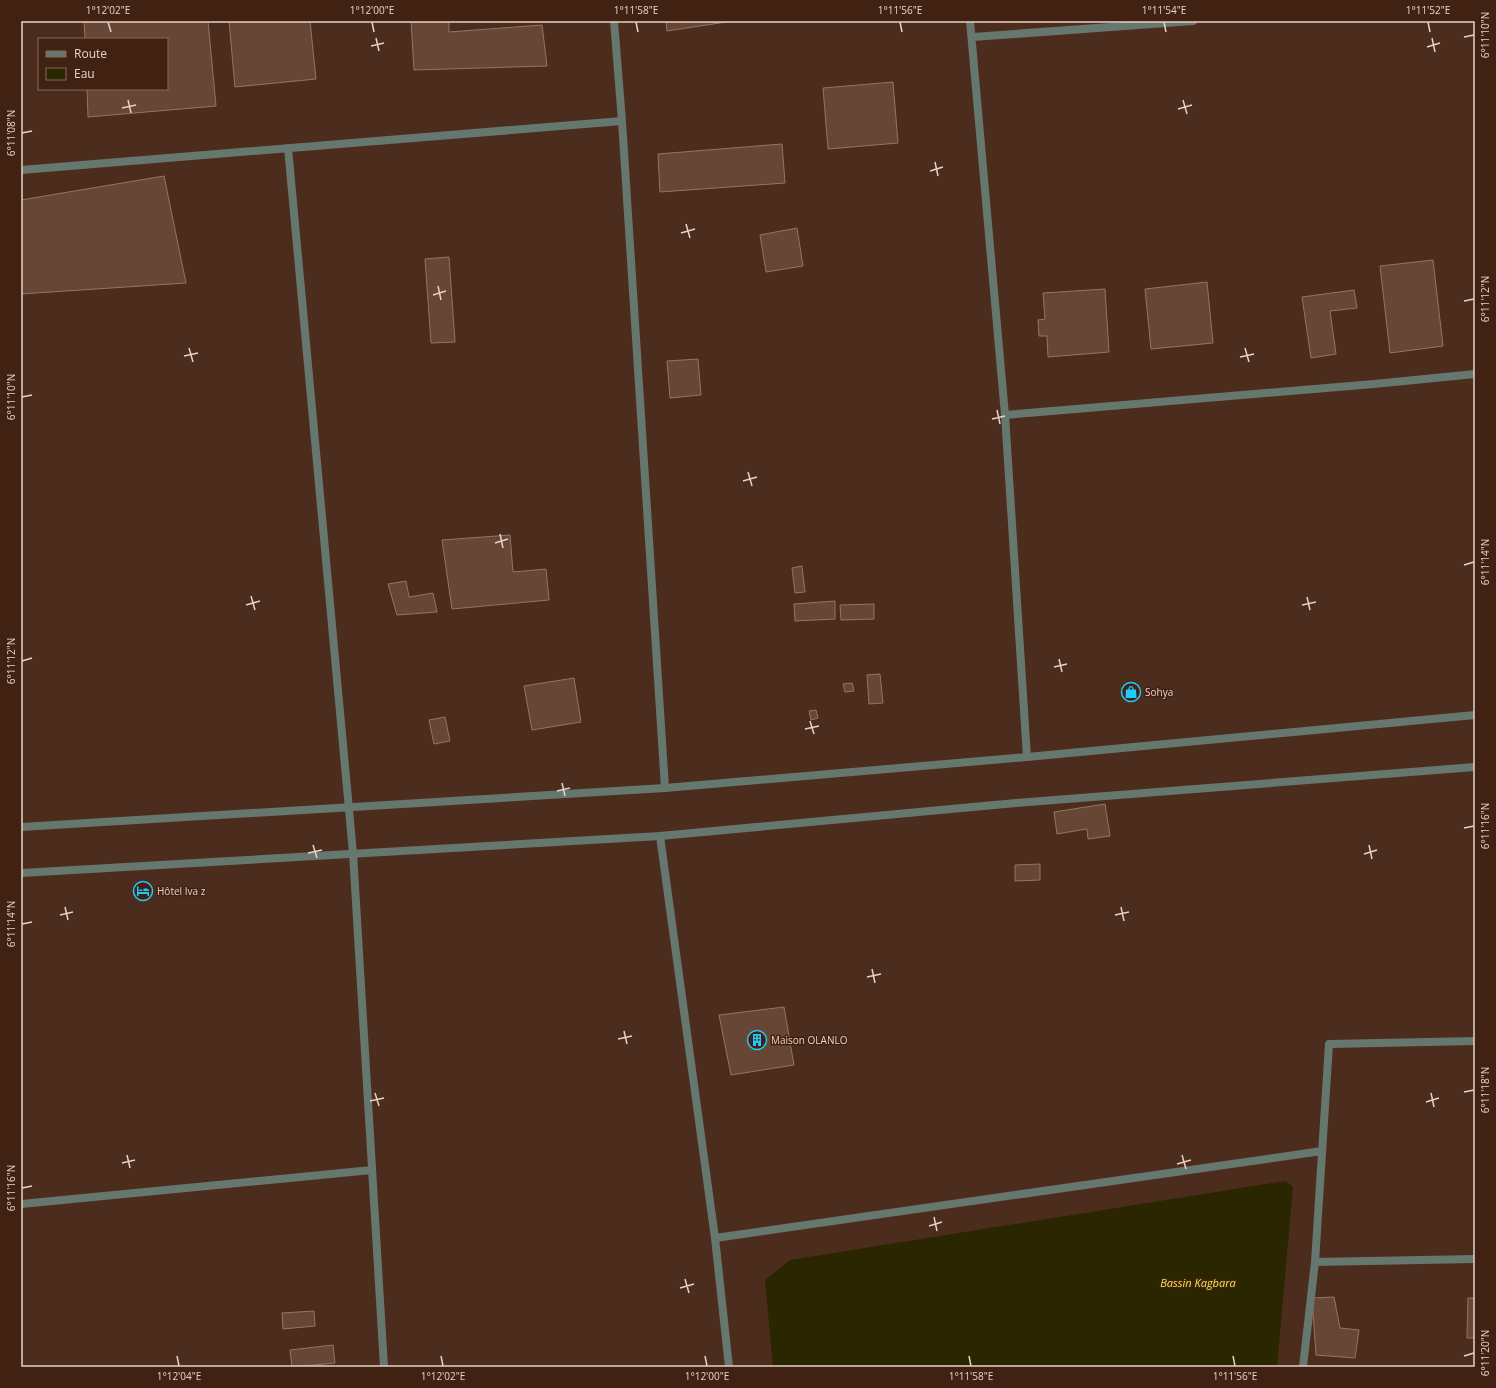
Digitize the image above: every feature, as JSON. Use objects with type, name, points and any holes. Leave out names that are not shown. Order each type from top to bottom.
[{"type":"street","points":[[614,21],[622,121],[665,788]]},
{"type":"street","points":[[970,21],[973,38],[1005,415],[1027,757]]},
{"type":"street","points":[[973,38],[1193,21]]},
{"type":"street","points":[[21,170],[622,121]]},
{"type":"street","points":[[288,148],[353,853],[384,1367]]},
{"type":"street","points":[[1005,415],[1475,374]]},
{"type":"street","points":[[21,827],[665,788],[1027,757],[1475,715]]},
{"type":"street","points":[[21,873],[660,836],[1016,803],[1475,766]]},
{"type":"street","points":[[660,836],[715,1238],[729,1367]]},
{"type":"street","points":[[1302,1367],[1315,1262],[1329,1044],[1475,1041]]},
{"type":"street","points":[[715,1238],[1322,1151]]},
{"type":"street","points":[[21,1204],[372,1170]]},
{"type":"street","points":[[1315,1262],[1475,1259]]},
{"type":"water","name":"Bassin Kagbara","points":[[1285,1181],[1293,1187],[1277,1367],[773,1367],[765,1280],[790,1260]]},
{"type":"building","points":[[84,21],[208,21],[216,106],[88,117],[87,90],[168,90],[168,38],[85,38]]},
{"type":"building","points":[[229,21],[310,21],[316,79],[235,87]]},
{"type":"building","points":[[411,21],[449,21],[449,32],[542,25],[547,66],[414,70]]},
{"type":"building","points":[[666,21],[733,21],[667,31]]},
{"type":"building","points":[[893,82],[898,143],[828,149],[823,88]]},
{"type":"building","points":[[782,144],[785,183],[660,192],[658,154]]},
{"type":"building","points":[[164,176],[186,283],[21,294],[21,200]]},
{"type":"building","points":[[797,228],[803,266],[766,272],[760,235]]},
{"type":"building","points":[[449,257],[455,342],[431,343],[425,259]]},
{"type":"building","points":[[1433,260],[1443,346],[1390,353],[1380,266]]},
{"type":"building","points":[[1207,282],[1213,343],[1151,349],[1145,289]]},
{"type":"building","points":[[1105,289],[1109,352],[1048,357],[1047,336],[1039,336],[1038,320],[1045,319],[1043,293]]},
{"type":"building","points":[[1354,290],[1357,308],[1330,311],[1336,354],[1311,358],[1302,297]]},
{"type":"building","points":[[698,359],[701,395],[670,398],[667,361]]},
{"type":"building","points":[[510,535],[513,572],[546,569],[549,600],[452,609],[442,540]]},
{"type":"building","points":[[802,566],[805,592],[795,593],[792,568]]},
{"type":"building","points":[[406,581],[409,597],[433,593],[437,612],[397,615],[388,584]]},
{"type":"building","points":[[835,601],[835,619],[795,621],[794,604]]},
{"type":"building","points":[[874,604],[874,619],[841,620],[840,605]]},
{"type":"building","points":[[880,674],[883,703],[869,704],[867,675]]},
{"type":"building","points":[[574,678],[581,722],[532,730],[524,686]]},
{"type":"building","points":[[852,683],[854,691],[845,692],[843,684]]},
{"type":"building","points":[[816,710],[818,718],[811,720],[809,711]]},
{"type":"building","points":[[445,717],[450,741],[434,744],[429,720]]},
{"type":"building","points":[[1105,804],[1110,836],[1088,839],[1087,829],[1057,834],[1054,812]]},
{"type":"building","points":[[1040,864],[1040,880],[1015,881],[1015,865]]},
{"type":"building","name":"Maison OLANLO","points":[[784,1007],[794,1065],[731,1075],[719,1015]]},
{"type":"building","points":[[1334,1297],[1340,1328],[1359,1330],[1355,1358],[1316,1355],[1312,1298]]},
{"type":"building","points":[[1468,1298],[1475,1298],[1475,1338],[1467,1338]]},
{"type":"building","points":[[314,1311],[315,1326],[283,1329],[282,1313]]},
{"type":"building","points":[[333,1345],[335,1363],[292,1367],[290,1350]]},
{"type":"place","name":"Sohya","points":[[1131,692]]},
{"type":"place","name":"Hôtel Iva z","points":[[143,891]]},
{"type":"place","name":"Maison OLANLO","points":[[757,1040]]}]
